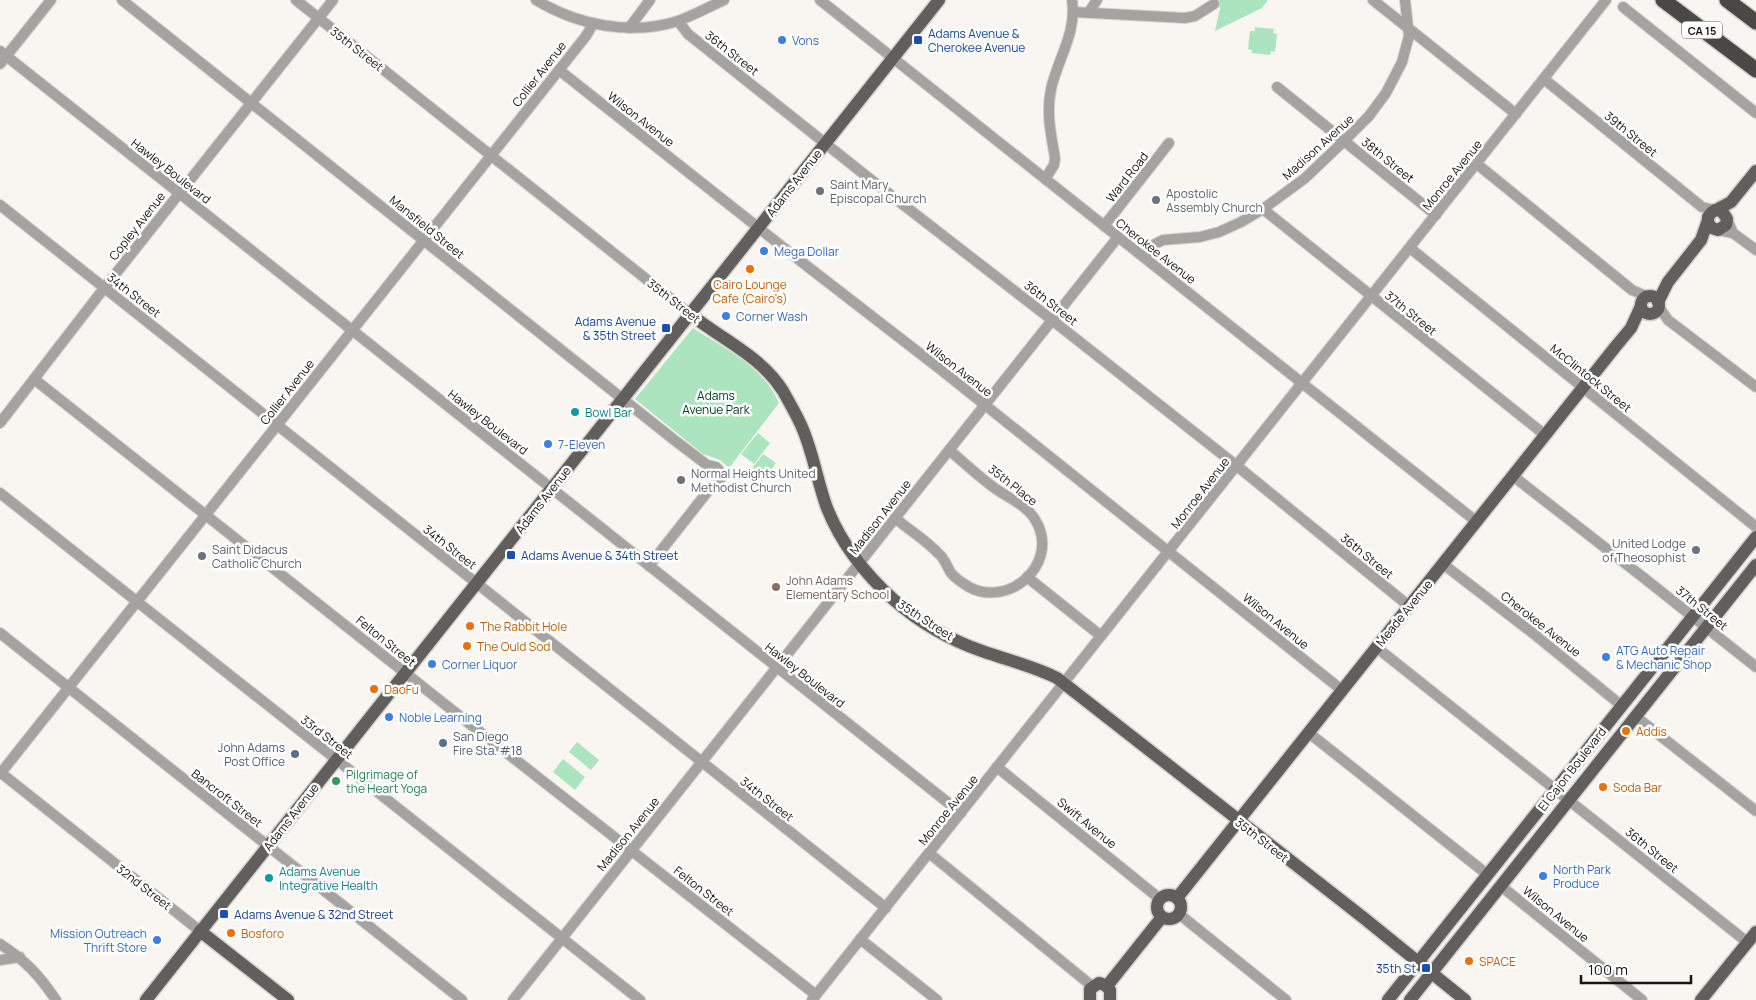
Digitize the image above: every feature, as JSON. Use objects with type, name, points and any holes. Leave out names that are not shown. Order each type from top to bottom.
[{"type":"highway","name":"CA 15","points":[[1663,0],[1756,70]]},
{"type":"highway","points":[[1727,0],[1756,22]]},
{"type":"highway","points":[[1741,59],[1756,81]]},
{"type":"main road","name":"Adams Avenue","points":[[146,1000],[939,0]]},
{"type":"main road","name":"Meade Avenue","points":[[1177,898],[1701,240],[1711,215],[1731,202],[1756,171]]},
{"type":"main road","name":"Meade Avenue","points":[[1701,240],[1726,225],[1731,202]]},
{"type":"main road","points":[[1718,230],[1712,228],[1711,215],[1722,211],[1727,219]]},
{"type":"main road","name":"35th Street","points":[[690,314],[738,346],[768,372],[782,390],[802,426],[828,509],[840,533],[859,563],[894,600],[911,614],[941,632],[983,652],[1030,666],[1057,678],[1465,1000]]},
{"type":"main road","name":"El Cajon Boulevard","points":[[1388,1000],[1756,537]]},
{"type":"main road","name":"El Cajon Boulevard","points":[[1410,1000],[1756,565]]},
{"type":"main road","points":[[1168,895],[1177,898],[1182,905],[1179,914],[1169,919],[1162,917],[1157,909],[1160,899],[1168,895]]},
{"type":"main road","points":[[1107,986],[1162,917]]},
{"type":"main road","name":"32nd Street","points":[[200,931],[288,1000]]},
{"type":"main road","points":[[1701,1000],[1756,932]]},
{"type":"main road","points":[[1090,1000],[1089,992],[1092,986],[1099,983],[1107,986],[1111,993],[1110,1000]]},
{"type":"street","points":[[2,57],[51,0]]},
{"type":"street","name":"Mansfield Street","points":[[122,0],[707,465],[716,467],[719,470],[721,478],[717,484],[712,486],[649,566]]},
{"type":"street","name":"35th Street","points":[[296,0],[690,314]]},
{"type":"street","name":"Copley Avenue","points":[[0,424],[104,287],[333,0]]},
{"type":"street","points":[[538,0],[592,24],[629,28],[656,26],[678,20],[724,0]]},
{"type":"street","points":[[629,28],[650,0]]},
{"type":"street","name":"Cherokee Avenue","points":[[820,0],[1477,522]]},
{"type":"street","points":[[1045,179],[1054,165],[1049,112],[1051,91],[1068,44],[1074,12],[1072,0]]},
{"type":"street","points":[[1089,12],[1097,0]]},
{"type":"street","points":[[1373,0],[1516,114]]},
{"type":"street","name":"Madison Avenue","points":[[1144,257],[1155,244],[1163,240],[1194,238],[1219,232],[1241,222],[1263,209],[1304,179],[1344,141],[1369,116],[1386,93],[1402,62],[1409,36],[1406,0]]},
{"type":"street","name":"Monroe Avenue","points":[[814,998],[1606,0]]},
{"type":"street","points":[[1074,12],[1185,18],[1195,16],[1214,4]]},
{"type":"street","points":[[1623,7],[1756,114]]},
{"type":"street","name":"36th Street","points":[[678,20],[688,34],[1237,466],[1408,606]]},
{"type":"street","name":"Collier Avenue","points":[[0,774],[586,36],[592,24]]},
{"type":"street","name":"Hawley Boulevard","points":[[2,57],[352,330],[961,813]]},
{"type":"street","name":"Wilson Avenue","points":[[559,70],[1169,551],[1342,691]]},
{"type":"street","name":"39th Street","points":[[1544,79],[1711,215]]},
{"type":"street","name":"38th Street","points":[[1277,87],[1436,215]]},
{"type":"street","name":"Ward Road","points":[[1104,226],[1169,143]]},
{"type":"street","points":[[1477,164],[1649,305],[1756,386]]},
{"type":"street","name":"34th Street","points":[[0,205],[886,908]]},
{"type":"street","name":"37th Street","points":[[1263,209],[1545,436]]},
{"type":"street","points":[[1727,219],[1733,233]]},
{"type":"street","points":[[1718,230],[1733,233],[1756,250]]},
{"type":"street","name":"Madison Avenue","points":[[513,1000],[1118,237]]},
{"type":"street","name":"McClintock Street","points":[[1410,248],[1756,527]]},
{"type":"street","name":"Felton Street","points":[[34,379],[632,849],[814,998]]},
{"type":"street","name":"35th Place","points":[[894,518],[938,552],[952,574],[969,587],[985,593],[1002,592],[1021,584],[1028,577],[1036,567],[1042,552],[1043,543],[1038,524],[1028,510],[1015,499],[999,491],[949,450]]},
{"type":"street","name":"37th Street","points":[[1513,476],[1756,667]]},
{"type":"street","name":"33rd Street","points":[[0,493],[640,1000]]},
{"type":"street","name":"Cherokee Avenue","points":[[1443,564],[1534,634],[1622,706]]},
{"type":"street","points":[[1028,577],[1102,636]]},
{"type":"street","name":"Bancroft Street","points":[[0,633],[462,1000]]},
{"type":"street","name":"36th Street","points":[[1376,647],[1748,942]]},
{"type":"street","points":[[1635,716],[1756,811]]},
{"type":"street","points":[[1309,733],[1488,875]]},
{"type":"street","name":"Swift Avenue","points":[[997,768],[1160,899]]},
{"type":"street","name":"32nd Street","points":[[0,774],[200,931]]},
{"type":"street","points":[[929,853],[1092,986]]},
{"type":"street","name":"Wilson Avenue","points":[[1500,886],[1642,1000]]},
{"type":"street","points":[[1179,914],[1286,1000]]},
{"type":"street","points":[[860,940],[937,1000]]},
{"type":"street","points":[[0,944],[20,957],[44,982],[56,1000]]},
{"type":"street","points":[[0,960],[20,957]]},
{"type":"green space","points":[[1218,0],[1268,0],[1262,8],[1215,31],[1220,8]]},
{"type":"green space","points":[[1255,27],[1274,29],[1273,33],[1277,34],[1275,52],[1271,51],[1270,55],[1252,53],[1252,50],[1248,49],[1250,31],[1255,31]]},
{"type":"green space","name":"Adams Avenue Park","points":[[693,328],[730,351],[753,369],[772,390],[779,403],[729,468],[720,460],[703,454],[635,399]]},
{"type":"green space","points":[[758,433],[770,443],[754,464],[741,454]]},
{"type":"green space","points":[[763,454],[776,463],[762,482],[749,472]]},
{"type":"green space","points":[[577,742],[599,760],[591,770],[569,752]]},
{"type":"green space","points":[[563,759],[585,777],[575,790],[553,772]]},
{"type":"place","name":"Vons","points":[[782,40]]},
{"type":"place","name":"Adams Avenue & Cherokee Avenue","points":[[918,40]]},
{"type":"place","name":"Saint Mary Episcopal Church","points":[[820,191]]},
{"type":"place","name":"Apostolic Assembly Church","points":[[1156,200]]},
{"type":"place","name":"Mega Dollar","points":[[764,251]]},
{"type":"place","name":"Cairo Lounge Cafe (Cairo's)","points":[[750,269]]},
{"type":"place","name":"Corner Wash","points":[[726,316]]},
{"type":"place","name":"Adams Avenue & 35th Street","points":[[666,328]]},
{"type":"place","name":"Bowl Bar","points":[[575,412]]},
{"type":"place","name":"7-Eleven","points":[[548,444]]},
{"type":"place","name":"Normal Heights United Methodist Church","points":[[681,480]]},
{"type":"place","name":"United Lodge of Theosophist","points":[[1696,550]]},
{"type":"place","name":"Adams Avenue & 34th Street","points":[[511,555]]},
{"type":"place","name":"Saint Didacus Catholic Church","points":[[202,556]]},
{"type":"place","name":"John Adams Elementary School","points":[[776,587]]},
{"type":"place","name":"The Rabbit Hole","points":[[470,626]]},
{"type":"place","name":"The Ould Sod","points":[[467,646]]},
{"type":"place","name":"ATG Auto Repair & Mechanic Shop","points":[[1606,657]]},
{"type":"place","name":"Corner Liquor","points":[[432,664]]},
{"type":"place","name":"DaoFu","points":[[374,689]]},
{"type":"place","name":"Noble Learning","points":[[389,717]]},
{"type":"place","name":"Addis","points":[[1626,731]]},
{"type":"place","name":"San Diego Fire Sta. #18","points":[[443,743]]},
{"type":"place","name":"John Adams Post Office","points":[[295,754]]},
{"type":"place","name":"Pilgrimage of the Heart Yoga","points":[[336,781]]},
{"type":"place","name":"Soda Bar","points":[[1603,787]]},
{"type":"place","name":"North Park Produce","points":[[1543,876]]},
{"type":"place","name":"Adams Avenue Integrative Health","points":[[269,878]]},
{"type":"place","name":"Adams Avenue & 32nd Street","points":[[224,914]]},
{"type":"place","name":"Bosforo","points":[[231,933]]},
{"type":"place","name":"Mission Outreach Thrift Store","points":[[157,940]]},
{"type":"place","name":"SPACE","points":[[1469,961]]},
{"type":"place","name":"35th St","points":[[1426,968]]}]
